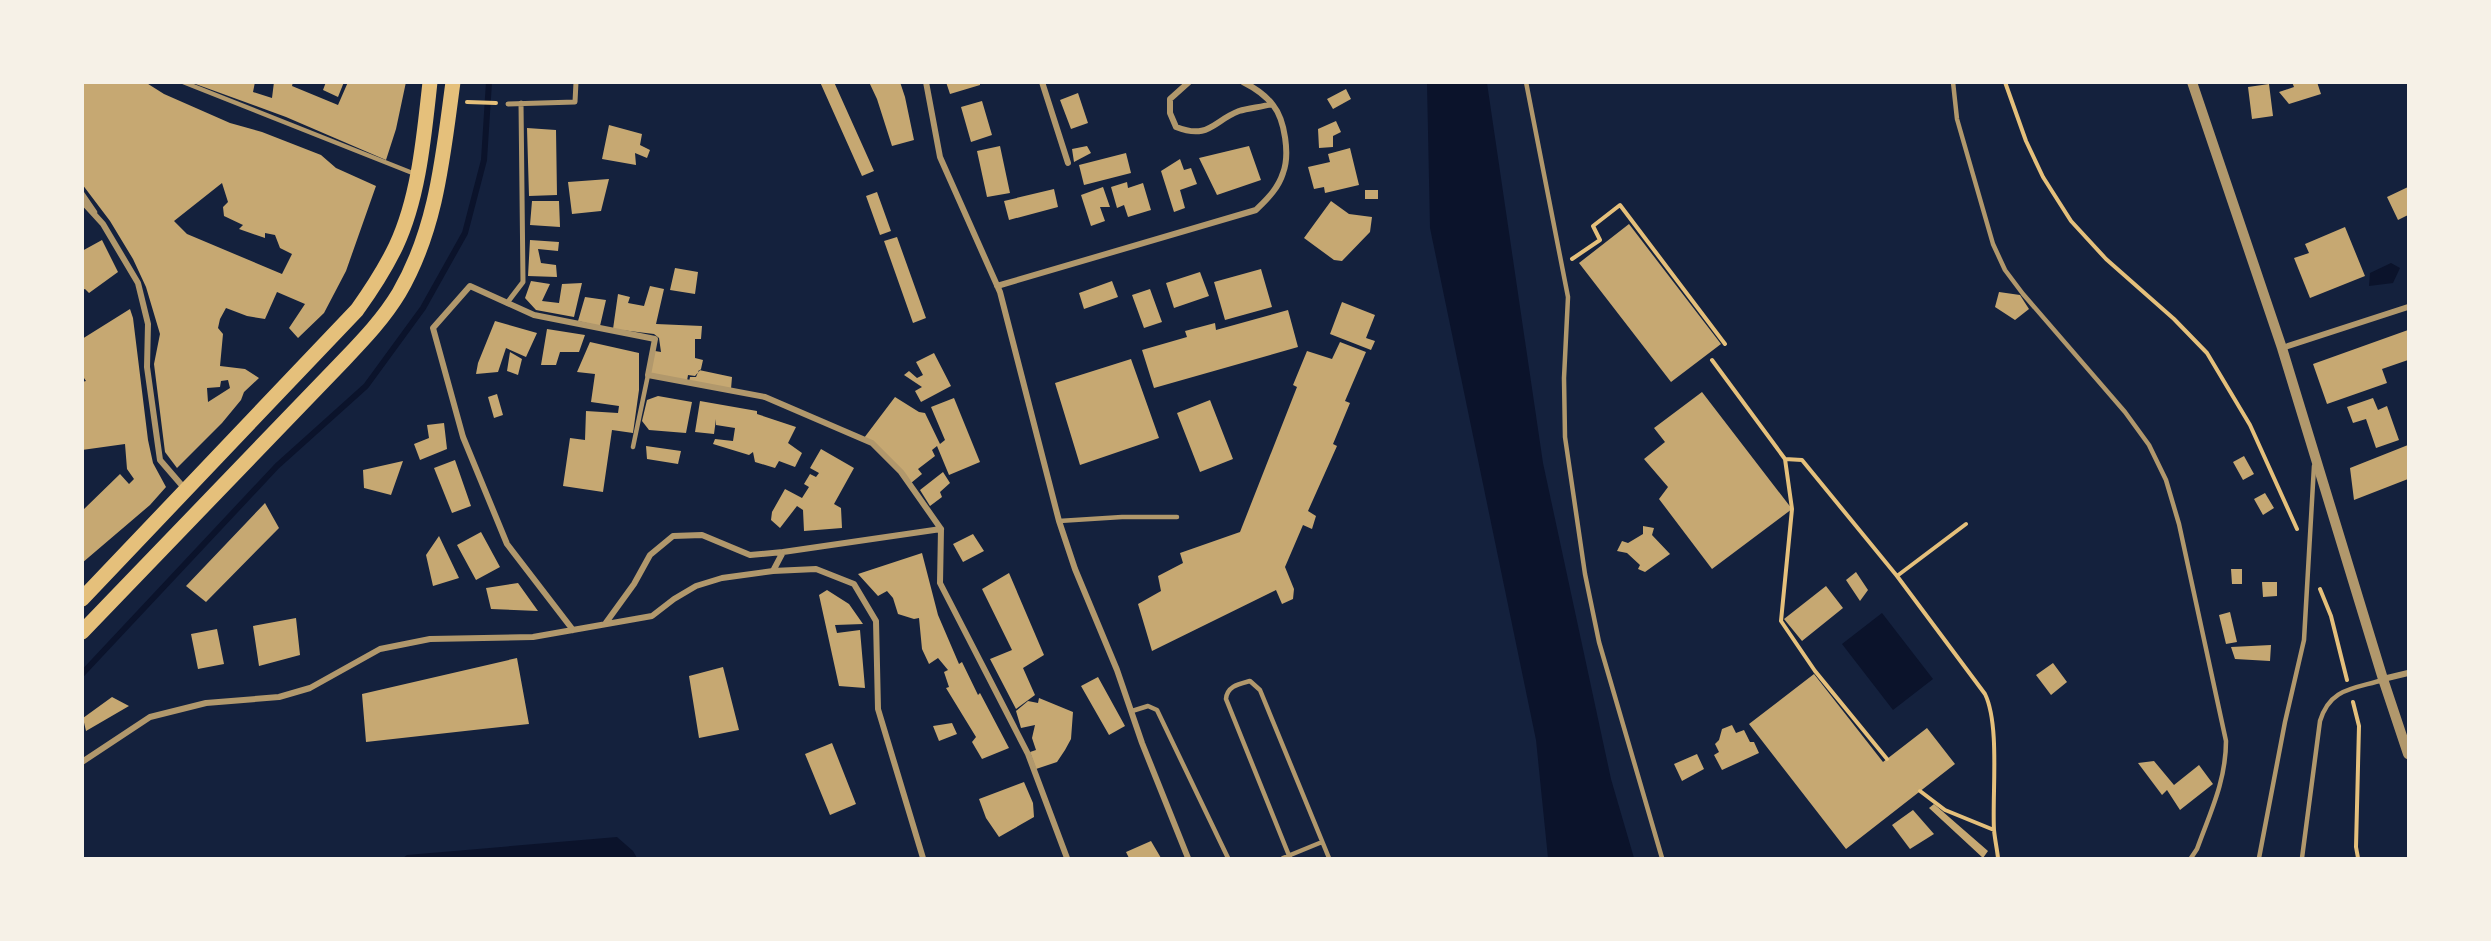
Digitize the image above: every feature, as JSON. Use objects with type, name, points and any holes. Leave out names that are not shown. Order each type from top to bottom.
[{"type":"main road","points":[[82,599],[357,309],[380,278],[397,244],[409,212],[417,175],[430,82]]},
{"type":"main road","points":[[82,633],[374,329],[398,294],[417,258],[430,224],[439,187],[453,82]]},
{"type":"street","points":[[508,104],[575,102],[576,82]]},
{"type":"street","points":[[926,82],[940,157],[997,286],[1059,521],[1075,569],[1188,858]]},
{"type":"street","points":[[1042,82],[1068,163]]},
{"type":"street","points":[[1189,82],[1170,99],[1170,113],[1176,127],[1191,132],[1212,128],[1238,112],[1272,104]]},
{"type":"street","points":[[997,286],[1256,210],[1274,192],[1284,171],[1284,139],[1280,118],[1272,104],[1243,82]]},
{"type":"street","points":[[2192,82],[2282,348],[2383,680],[2409,754]]},
{"type":"street","points":[[507,303],[522,282],[521,104]]},
{"type":"street","points":[[82,201],[103,224],[138,283],[148,324],[147,367],[160,460],[185,490]]},
{"type":"street","points":[[573,630],[507,544],[463,437],[433,328],[470,286],[534,315],[655,339],[648,375],[765,398],[872,443],[901,472],[941,529],[940,583],[1028,754],[1068,858]]},
{"type":"street","points":[[2282,348],[2409,307]]},
{"type":"street","points":[[605,624],[634,584],[650,555],[673,536],[702,535],[750,555],[941,529]]},
{"type":"street","points":[[773,571],[783,552]]},
{"type":"street","points":[[82,762],[150,717],[206,703],[279,697],[310,688],[380,649],[430,639],[533,637],[652,616],[674,599],[722,578],[773,571],[816,569],[854,584],[876,621],[878,709],[923,858]]},
{"type":"street","points":[[2383,680],[2409,673]]},
{"type":"lane","points":[[183,82],[417,175]]},
{"type":"lane","points":[[1526,82],[1568,297],[1564,378],[1565,437],[1585,574],[1599,642],[1662,858]]},
{"type":"lane","points":[[1953,82],[1957,120],[1993,244],[2006,270],[2023,294],[2125,412],[2149,446],[2166,480],[2179,524],[2226,741],[2226,764],[2221,784],[2197,849],[2191,858]]},
{"type":"lane","points":[[82,193],[103,224]]},
{"type":"lane","points":[[633,447],[648,375]]},
{"type":"lane","points":[[2259,858],[2285,722],[2304,640],[2315,455]]},
{"type":"lane","points":[[1059,521],[1122,517],[1177,517]]},
{"type":"lane","points":[[2301,858],[2320,721],[2325,706],[2335,696],[2383,680]]},
{"type":"lane","points":[[1290,857],[1226,699],[1231,687],[1250,681],[1260,690],[1329,858]]},
{"type":"lane","points":[[1132,711],[1148,706],[1157,710],[1228,858]]},
{"type":"lane","points":[[1283,858],[1322,842]]},
{"type":"path","points":[[2005,82],[2008,97],[2035,159],[2071,220],[2106,259],[2174,319],[2206,353],[2250,425],[2298,533]]},
{"type":"path","points":[[466,102],[501,103]]},
{"type":"path","points":[[1562,266],[1600,240],[1593,226],[1620,206],[1725,344]]},
{"type":"path","points":[[1712,360],[1785,459],[1792,509],[1781,621],[1815,671],[1887,759]]},
{"type":"path","points":[[1785,459],[1802,460],[1896,576],[1988,701],[1993,744],[1994,830],[1998,858]]},
{"type":"path","points":[[1896,576],[1966,524]]},
{"type":"path","points":[[2310,562],[2331,616],[2360,726],[2356,847],[2358,858]]},
{"type":"path","points":[[1920,791],[1945,810],[1994,830]]},
{"type":"water","points":[[1427,83],[1487,83],[1543,463],[1611,779],[1634,858],[1548,858],[1536,740],[1430,228]]},
{"type":"water","points":[[2391,263],[2400,268],[2393,283],[2369,286],[2370,273]]},
{"type":"water","points":[[1882,613],[1933,679],[1893,710],[1842,644]]},
{"type":"water","points":[[617,837],[633,851],[637,858],[403,858],[407,855]]},
{"type":"building","points":[[82,82],[145,82],[164,94],[230,123],[262,132],[321,155],[336,168],[376,186],[346,271],[324,313],[298,338],[289,328],[305,304],[277,292],[265,319],[247,316],[226,308],[218,328],[223,334],[220,366],[245,369],[259,378],[244,392],[241,400],[222,423],[177,468],[165,452],[154,364],[160,334],[146,287],[133,259],[110,221],[82,184]],"holes":[[[222,183],[228,202],[223,207],[224,216],[243,225],[239,229],[265,238],[265,233],[275,235],[280,248],[292,254],[282,274],[187,234],[174,221]],[[228,380],[230,388],[208,402],[207,388],[220,387],[221,381]]]},
{"type":"building","points":[[190,82],[255,82],[253,92],[272,98],[274,82],[293,82],[292,86],[338,105],[348,82],[406,82],[396,129],[386,160],[286,117]]},
{"type":"building","points":[[326,82],[344,82],[338,97],[323,90]]},
{"type":"building","points":[[820,82],[834,82],[874,171],[862,176]]},
{"type":"building","points":[[869,82],[900,82],[914,140],[892,146]]},
{"type":"building","points":[[946,82],[980,82],[980,85],[950,94]]},
{"type":"building","points":[[2292,82],[2317,82],[2321,94],[2289,104],[2279,92],[2294,87]]},
{"type":"building","points":[[2269,84],[2273,116],[2252,119],[2248,87]]},
{"type":"building","points":[[1346,89],[1351,99],[1333,109],[1327,99]]},
{"type":"building","points":[[1078,93],[1088,123],[1071,129],[1060,100]]},
{"type":"building","points":[[982,101],[992,135],[971,142],[961,107]]},
{"type":"building","points":[[1336,121],[1341,132],[1333,136],[1333,147],[1319,148],[1318,129]]},
{"type":"building","points":[[609,125],[642,134],[640,145],[650,150],[647,158],[635,153],[636,165],[602,159]]},
{"type":"building","points":[[527,128],[556,130],[557,195],[529,196]]},
{"type":"building","points":[[1000,146],[1010,193],[987,197],[977,151]]},
{"type":"building","points":[[1087,146],[1091,153],[1074,162],[1072,149]]},
{"type":"building","points":[[1249,146],[1261,180],[1217,195],[1199,158]]},
{"type":"building","points":[[1350,148],[1359,185],[1325,193],[1324,187],[1314,189],[1308,167],[1330,162],[1328,154]]},
{"type":"building","points":[[1126,153],[1131,173],[1084,185],[1079,165]]},
{"type":"building","points":[[1180,159],[1184,170],[1191,168],[1197,184],[1180,190],[1185,208],[1174,212],[1161,171]]},
{"type":"building","points":[[609,179],[601,211],[572,214],[568,182]]},
{"type":"building","points":[[1127,182],[1128,188],[1143,183],[1151,210],[1128,217],[1124,205],[1117,208],[1111,187]]},
{"type":"building","points":[[1103,187],[1110,207],[1100,207],[1105,221],[1091,226],[1081,195]]},
{"type":"building","points":[[2408,187],[2408,215],[2398,220],[2387,197]]},
{"type":"building","points":[[1054,189],[1058,207],[1009,220],[1004,201]]},
{"type":"building","points":[[1365,190],[1378,190],[1378,199],[1365,199]]},
{"type":"building","points":[[877,192],[891,231],[880,235],[866,196]]},
{"type":"building","points":[[532,201],[559,201],[560,227],[530,225]]},
{"type":"building","points":[[1331,201],[1349,214],[1372,217],[1370,232],[1342,261],[1334,260],[1304,238]]},
{"type":"building","points":[[1629,224],[1721,344],[1671,382],[1579,263]]},
{"type":"building","points":[[2345,227],[2365,276],[2310,298],[2294,258],[2309,253],[2305,244]]},
{"type":"building","points":[[897,237],[926,318],[913,323],[884,241]]},
{"type":"building","points":[[102,240],[118,272],[89,293],[85,289],[82,290],[82,251]]},
{"type":"building","points":[[530,240],[559,242],[558,251],[538,249],[541,263],[556,265],[557,277],[528,276]]},
{"type":"building","points":[[675,268],[698,272],[695,294],[670,290]]},
{"type":"building","points":[[1261,269],[1272,307],[1225,320],[1214,282]]},
{"type":"building","points":[[1200,272],[1209,296],[1174,308],[1166,283]]},
{"type":"building","points":[[531,281],[550,284],[542,301],[559,303],[562,284],[582,283],[574,317],[536,310],[525,298]]},
{"type":"building","points":[[1112,281],[1118,297],[1084,309],[1079,293]]},
{"type":"building","points":[[650,286],[664,289],[656,324],[702,326],[701,339],[695,339],[695,358],[703,360],[701,369],[695,376],[688,375],[687,381],[650,373],[655,351],[661,352],[659,338],[654,334],[613,329],[618,294],[630,297],[628,303],[644,306]]},
{"type":"building","points":[[1150,289],[1162,322],[1144,328],[1132,295]]},
{"type":"building","points":[[1999,292],[2020,295],[2029,309],[2015,320],[1995,307]]},
{"type":"building","points":[[585,297],[606,300],[600,326],[578,321]]},
{"type":"building","points":[[1342,302],[1375,315],[1366,338],[1375,341],[1371,350],[1330,334]]},
{"type":"building","points":[[130,309],[148,440],[153,463],[166,487],[150,505],[82,563],[82,511],[120,474],[129,484],[134,479],[127,469],[125,444],[82,450],[82,382],[86,381],[82,375],[82,339]]},
{"type":"building","points":[[1288,310],[1298,347],[1154,388],[1142,350],[1187,337],[1185,331],[1215,323],[1216,330]]},
{"type":"building","points":[[495,321],[537,333],[526,357],[506,348],[498,372],[476,374],[478,363]]},
{"type":"building","points":[[547,329],[585,335],[579,352],[560,352],[556,365],[541,365]]},
{"type":"building","points":[[2408,330],[2408,360],[2382,369],[2387,383],[2327,404],[2313,364]]},
{"type":"building","points":[[590,342],[639,353],[639,390],[633,433],[612,430],[603,492],[563,486],[570,438],[585,440],[586,411],[618,413],[619,406],[591,402],[595,374],[577,372]]},
{"type":"building","points":[[1340,342],[1366,352],[1345,401],[1350,403],[1333,444],[1337,446],[1308,511],[1316,516],[1312,529],[1303,525],[1285,567],[1294,589],[1293,599],[1282,604],[1276,590],[1152,651],[1138,604],[1161,591],[1158,576],[1183,563],[1180,553],[1240,532],[1297,387],[1293,385],[1307,351],[1332,359]]},
{"type":"building","points":[[510,352],[522,359],[518,375],[507,371]]},
{"type":"building","points":[[934,353],[951,386],[921,402],[915,391],[922,387],[904,375],[909,371],[917,378],[923,375],[916,362]]},
{"type":"building","points":[[1131,359],[1159,438],[1080,465],[1055,383]]},
{"type":"building","points":[[699,370],[732,377],[731,389],[689,382],[690,377],[696,377]]},
{"type":"building","points":[[1702,392],[1792,509],[1712,569],[1659,499],[1668,487],[1644,459],[1665,442],[1654,428]]},
{"type":"building","points":[[497,394],[503,415],[494,418],[488,397]]},
{"type":"building","points":[[658,396],[692,402],[686,433],[649,430],[642,421],[647,400]]},
{"type":"building","points":[[895,397],[919,412],[925,413],[940,444],[945,440],[931,407],[954,398],[980,462],[949,475],[937,446],[932,450],[935,456],[918,469],[922,474],[911,483],[864,438]]},
{"type":"building","points":[[2373,398],[2378,410],[2387,406],[2399,440],[2376,448],[2366,419],[2353,423],[2347,407]]},
{"type":"building","points":[[1210,400],[1233,459],[1200,472],[1177,413]]},
{"type":"building","points":[[700,401],[757,411],[757,414],[796,427],[788,443],[802,453],[795,467],[779,461],[775,468],[755,462],[753,452],[749,455],[713,444],[715,439],[733,441],[735,428],[716,425],[716,419],[714,434],[695,432]]},
{"type":"building","points":[[444,423],[447,449],[420,460],[414,444],[429,438],[427,425]]},
{"type":"building","points":[[2408,445],[2408,479],[2354,500],[2350,468]]},
{"type":"building","points":[[646,446],[681,451],[678,464],[647,459]]},
{"type":"building","points":[[821,449],[854,468],[834,504],[841,508],[842,528],[804,531],[803,510],[797,506],[780,528],[771,520],[772,512],[785,489],[802,498],[809,487],[804,484],[810,474],[816,477],[819,473],[810,468]]},
{"type":"building","points":[[2244,456],[2254,474],[2243,480],[2233,462]]},
{"type":"building","points":[[455,460],[471,506],[452,513],[434,468]]},
{"type":"building","points":[[403,461],[391,495],[364,488],[363,470]]},
{"type":"building","points":[[943,472],[950,483],[940,492],[942,497],[930,506],[920,490]]},
{"type":"building","points":[[2265,493],[2274,508],[2263,515],[2254,499]]},
{"type":"building","points":[[265,503],[279,528],[206,602],[186,586]]},
{"type":"building","points":[[1643,526],[1654,528],[1652,535],[1670,554],[1645,572],[1638,569],[1640,565],[1627,553],[1617,551],[1622,541],[1628,543],[1643,534]]},
{"type":"building","points":[[481,532],[500,567],[476,580],[457,545]]},
{"type":"building","points":[[973,534],[984,551],[963,562],[953,544]]},
{"type":"building","points":[[439,536],[459,578],[433,586],[426,555]]},
{"type":"building","points":[[922,553],[938,615],[959,664],[962,662],[1009,748],[982,759],[972,742],[976,737],[946,688],[949,687],[944,672],[948,670],[938,658],[929,664],[922,649],[919,618],[914,619],[898,614],[893,598],[887,591],[878,596],[858,574]]},
{"type":"building","points":[[2231,569],[2242,569],[2242,584],[2232,584]]},
{"type":"building","points":[[1856,572],[1868,590],[1860,601],[1846,580]]},
{"type":"building","points":[[1009,573],[1044,655],[1023,668],[1035,695],[1016,709],[990,659],[1012,650],[982,589]]},
{"type":"building","points":[[2262,582],[2277,582],[2277,596],[2263,597]]},
{"type":"building","points":[[518,583],[538,611],[491,609],[486,588]]},
{"type":"building","points":[[1826,586],[1843,608],[1802,641],[1784,619]]},
{"type":"building","points":[[827,590],[849,604],[863,624],[835,625],[837,633],[860,630],[865,688],[839,686],[819,595]]},
{"type":"building","points":[[2230,612],[2237,642],[2226,644],[2219,615]]},
{"type":"building","points":[[296,618],[300,655],[259,666],[253,626]]},
{"type":"building","points":[[217,629],[224,664],[198,669],[191,634]]},
{"type":"building","points":[[2271,645],[2270,661],[2235,659],[2231,647]]},
{"type":"building","points":[[517,658],[529,724],[366,742],[362,694]]},
{"type":"building","points":[[2053,663],[2067,682],[2051,695],[2036,675]]},
{"type":"building","points":[[723,667],[739,730],[699,738],[689,676]]},
{"type":"building","points":[[1814,674],[1883,762],[1927,728],[1955,764],[1846,849],[1749,724]]},
{"type":"building","points":[[1098,677],[1125,726],[1109,735],[1081,686]]},
{"type":"building","points":[[112,697],[129,706],[86,731],[83,718]]},
{"type":"building","points":[[1039,698],[1073,712],[1071,739],[1065,750],[1057,762],[1036,769],[1030,752],[1036,750],[1032,738],[1035,725],[1021,728],[1016,711],[1028,701],[1038,703]]},
{"type":"building","points":[[952,723],[957,734],[939,741],[933,726]]},
{"type":"building","points":[[1732,725],[1736,733],[1744,730],[1750,742],[1754,742],[1759,753],[1722,770],[1714,755],[1719,752],[1715,744],[1719,740],[1722,729]]},
{"type":"building","points":[[832,743],[856,804],[830,815],[805,754]]},
{"type":"building","points":[[1697,754],[1704,769],[1682,781],[1674,764]]},
{"type":"building","points":[[2154,761],[2174,785],[2199,765],[2213,784],[2180,810],[2167,790],[2162,795],[2138,763]]},
{"type":"building","points":[[1024,782],[1033,803],[1034,817],[999,837],[986,818],[979,799]]},
{"type":"building","points":[[1934,804],[1988,851],[1983,858],[1929,808]]},
{"type":"building","points":[[1913,810],[1934,834],[1910,849],[1892,825]]},
{"type":"building","points":[[1151,841],[1161,858],[1129,858],[1126,852]]},
{"type":"waterway","points":[[82,674],[277,466],[366,386],[423,308],[465,233],[484,160],[489,82]]}]
